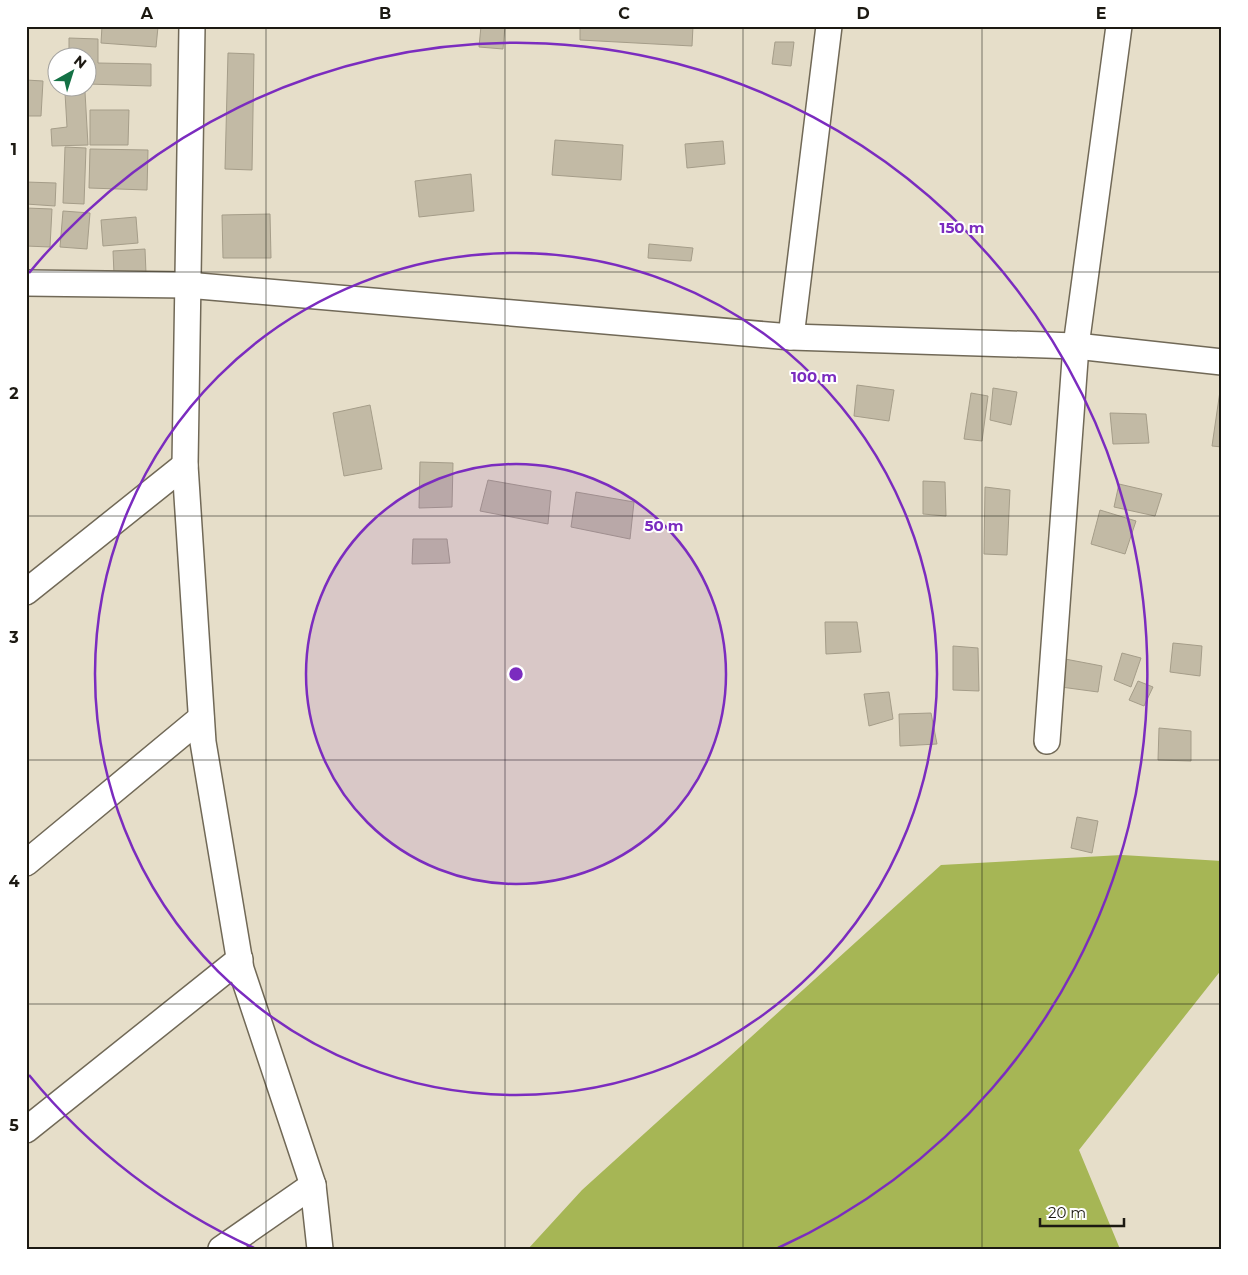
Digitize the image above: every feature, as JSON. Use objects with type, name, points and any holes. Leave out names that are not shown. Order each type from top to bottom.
[{"type":"street","points":[[192,26],[185,464],[203,742],[241,969],[313,1185],[320,1249]]},
{"type":"street","points":[[791,337],[829,26]]},
{"type":"street","points":[[1047,741],[1076,346],[1119,26]]},
{"type":"street","points":[[26,284],[187,285],[791,337],[1076,346],[1222,362]]},
{"type":"street","points":[[26,592],[185,464]]},
{"type":"street","points":[[26,863],[201,718]]},
{"type":"street","points":[[26,1130],[240,959]]},
{"type":"street","points":[[221,1249],[313,1185]]},
{"type":"green space","points":[[1122,855],[1222,861],[1222,969],[1079,1150],[1120,1249],[528,1249],[582,1190],[941,865]]},
{"type":"building","points":[[102,26],[158,27],[156,47],[101,43]]},
{"type":"building","points":[[481,26],[505,26],[503,49],[479,47]]},
{"type":"building","points":[[580,26],[693,26],[692,46],[580,40]]},
{"type":"building","points":[[69,38],[98,39],[98,48],[69,48]]},
{"type":"building","points":[[775,42],[794,42],[791,66],[772,64]]},
{"type":"building","points":[[228,53],[254,54],[252,170],[225,169]]},
{"type":"building","points":[[98,63],[151,64],[151,86],[98,84]]},
{"type":"building","points":[[26,80],[43,81],[41,116],[26,116]]},
{"type":"building","points":[[65,98],[85,98],[88,145],[52,146],[51,129],[67,127]]},
{"type":"building","points":[[90,110],[129,110],[128,145],[90,145]]},
{"type":"building","points":[[555,140],[623,145],[621,180],[552,175]]},
{"type":"building","points":[[723,141],[725,164],[687,168],[685,144]]},
{"type":"building","points":[[65,147],[86,148],[84,204],[63,203]]},
{"type":"building","points":[[90,149],[148,150],[147,190],[89,188]]},
{"type":"building","points":[[471,174],[474,211],[419,217],[415,181]]},
{"type":"building","points":[[26,182],[56,183],[55,206],[26,204]]},
{"type":"building","points":[[26,208],[52,209],[50,247],[26,246]]},
{"type":"building","points":[[63,211],[90,213],[87,249],[60,247]]},
{"type":"building","points":[[270,214],[271,258],[223,258],[222,215]]},
{"type":"building","points":[[136,217],[138,243],[103,246],[101,220]]},
{"type":"building","points":[[649,244],[693,248],[691,261],[648,258]]},
{"type":"building","points":[[145,249],[146,273],[114,274],[113,251]]},
{"type":"building","points":[[857,385],[894,390],[889,421],[854,416]]},
{"type":"building","points":[[993,388],[1017,392],[1011,425],[990,420]]},
{"type":"building","points":[[1220,391],[1222,391],[1222,447],[1212,446]]},
{"type":"building","points":[[971,393],[988,396],[982,441],[964,439]]},
{"type":"building","points":[[370,405],[382,469],[344,476],[333,413]]},
{"type":"building","points":[[1110,413],[1146,414],[1149,443],[1113,444]]},
{"type":"building","points":[[420,462],[453,463],[452,507],[419,508]]},
{"type":"building","points":[[488,480],[551,491],[548,524],[480,511]]},
{"type":"building","points":[[923,481],[945,482],[946,516],[923,514]]},
{"type":"building","points":[[1119,484],[1162,494],[1155,516],[1114,507]]},
{"type":"building","points":[[985,487],[1010,490],[1007,555],[984,554]]},
{"type":"building","points":[[576,492],[634,502],[630,539],[571,527]]},
{"type":"building","points":[[1100,510],[1136,521],[1125,554],[1091,544]]},
{"type":"building","points":[[413,539],[447,539],[450,563],[412,564]]},
{"type":"building","points":[[825,622],[857,622],[861,652],[826,654]]},
{"type":"building","points":[[1173,643],[1202,646],[1200,676],[1170,672]]},
{"type":"building","points":[[953,646],[978,648],[979,691],[953,690]]},
{"type":"building","points":[[1122,653],[1141,658],[1131,687],[1114,680]]},
{"type":"building","points":[[1065,659],[1102,666],[1098,692],[1061,687]]},
{"type":"building","points":[[1138,681],[1153,687],[1144,706],[1129,700]]},
{"type":"building","points":[[889,692],[893,719],[869,726],[864,694]]},
{"type":"building","points":[[931,713],[937,744],[900,746],[899,714]]},
{"type":"building","points":[[1159,728],[1191,731],[1191,761],[1158,760]]},
{"type":"building","points":[[1077,817],[1098,821],[1092,853],[1071,848]]}]
